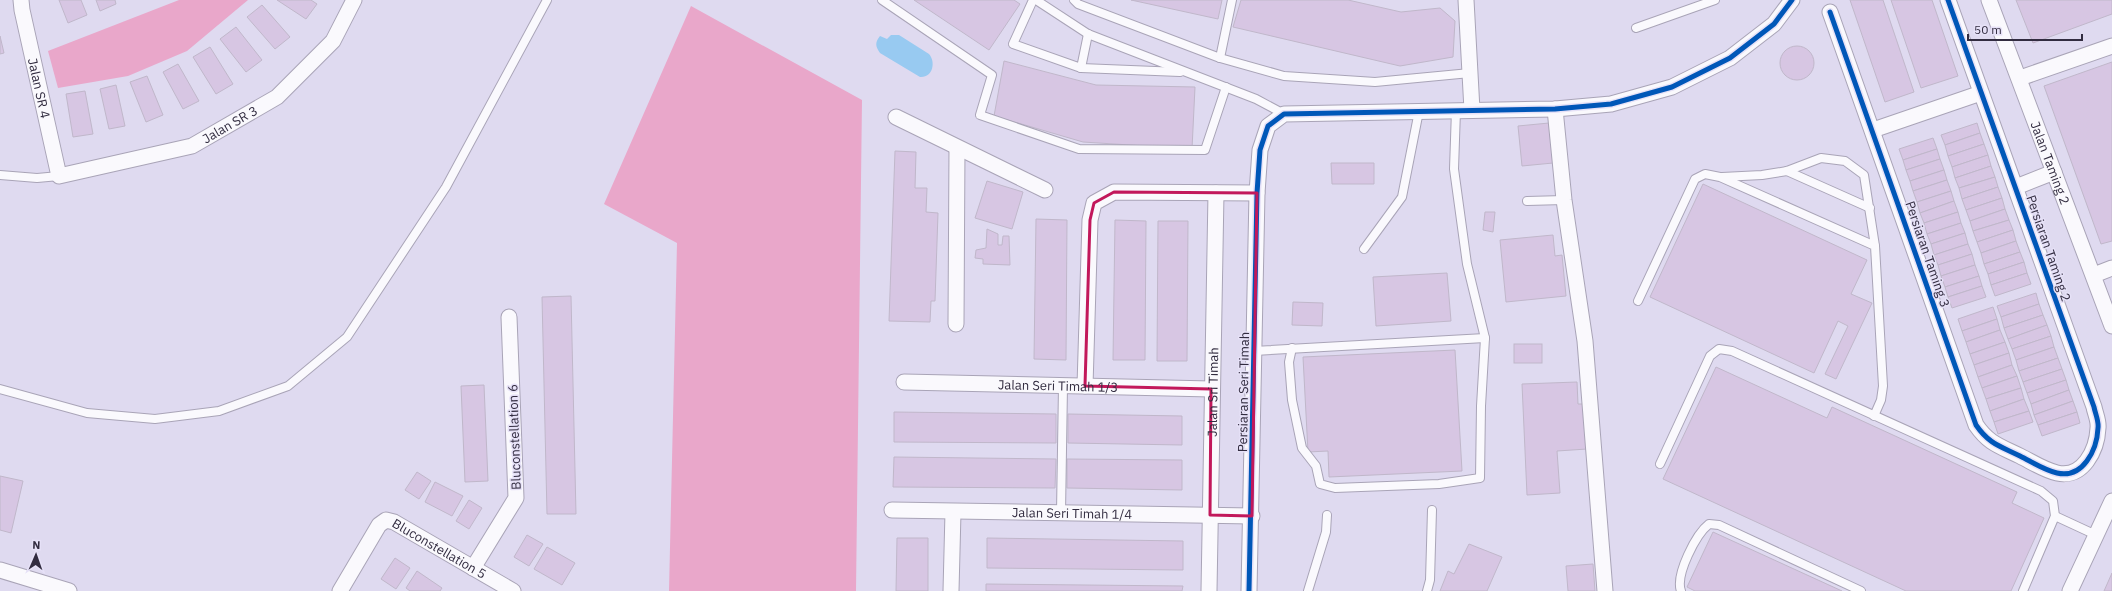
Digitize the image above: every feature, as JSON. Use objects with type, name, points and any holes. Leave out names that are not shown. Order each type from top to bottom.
[{"type":"street","name":"Jalan SR 4","points":[[21,0],[59,176]]},
{"type":"street","name":"Jalan SR 3","points":[[59,176],[192,146],[277,97],[333,41],[354,0]]},
{"type":"street","points":[[1466,0],[1472,110]]},
{"type":"street","points":[[1284,114],[1555,108],[1612,104],[1672,87],[1730,58],[1774,24],[1792,0]]},
{"type":"street","name":"Persiaran Taming 2","points":[[1948,0],[2016,187],[2091,400],[2099,427],[2093,453],[2084,465],[2072,473],[2058,473],[2046,469]]},
{"type":"street","name":"Jalan Taming 2","points":[[1989,0],[2020,78],[2112,326]]},
{"type":"street","name":"Persiaran Taming 3","points":[[1830,12],[1873,130],[1976,425],[1985,438],[2046,469]]},
{"type":"street","points":[[2020,78],[2112,46]]},
{"type":"street","points":[[1873,130],[1981,93]]},
{"type":"street","points":[[1555,108],[1564,200],[1585,340],[1605,591]]},
{"type":"street","name":"Persiaran Seri Timah","points":[[1249,591],[1252,516],[1257,193],[1260,150],[1268,126],[1284,114]]},
{"type":"street","points":[[896,117],[1045,190]]},
{"type":"street","points":[[956,324],[957,148]]},
{"type":"street","points":[[2016,187],[2054,172]]},
{"type":"street","points":[[1085,386],[1090,220],[1094,203],[1114,192],[1257,193]]},
{"type":"street","name":"Jalan Sri Timah","points":[[1209,591],[1216,193]]},
{"type":"street","points":[[2094,275],[2112,268]]},
{"type":"street","name":"Bluconstellation 6","points":[[473,568],[516,498],[509,317]]},
{"type":"street","name":"Jalan Seri Timah 1/3","points":[[904,382],[1212,389]]},
{"type":"street","points":[[2070,591],[2112,501]]},
{"type":"street","name":"Jalan Seri Timah 1/4","points":[[892,510],[1252,516]]},
{"type":"street","points":[[951,591],[953,512]]},
{"type":"street","name":"Bluconstellation 5","points":[[340,591],[379,525],[386,520],[394,522],[513,591]]},
{"type":"street","points":[[0,570],[69,591]]},
{"type":"lane","points":[[0,389],[87,413],[155,419],[219,411],[288,386],[347,337],[446,187],[547,0]]},
{"type":"lane","points":[[882,0],[992,75],[980,115],[1078,149],[1205,150],[1226,87]]},
{"type":"lane","points":[[1033,0],[1013,44],[1081,68],[1187,72]]},
{"type":"lane","points":[[1036,0],[1088,34],[1256,99],[1284,114]]},
{"type":"lane","points":[[1074,0],[1078,4],[1220,58],[1284,76],[1376,82],[1470,74]]},
{"type":"lane","points":[[1220,58],[1232,0]]},
{"type":"lane","points":[[1636,28],[1715,0]]},
{"type":"lane","points":[[1081,68],[1088,34]]},
{"type":"lane","points":[[1292,348],[1289,362],[1292,400],[1302,448],[1316,466],[1320,484],[1335,488],[1439,484],[1480,478],[1481,406],[1485,338],[1464,249],[1454,169],[1456,110]]},
{"type":"lane","points":[[1364,249],[1402,197],[1419,111]]},
{"type":"lane","points":[[1720,177],[1762,175],[1787,171],[1821,158],[1845,161],[1864,175],[1870,208],[1874,246],[1883,386],[1881,400],[1874,416]]},
{"type":"lane","points":[[1787,171],[1870,208]]},
{"type":"lane","points":[[1638,302],[1695,178],[1705,174],[1720,177],[1874,246]]},
{"type":"lane","points":[[0,175],[37,178],[59,176]]},
{"type":"lane","points":[[1527,201],[1564,200]]},
{"type":"lane","points":[[1254,351],[1485,338]]},
{"type":"lane","points":[[1660,464],[1710,356],[1719,350],[1732,351],[2041,491],[2053,501],[2055,516],[2023,591]]},
{"type":"lane","points":[[1061,513],[1063,386]]},
{"type":"lane","points":[[1427,591],[1430,580],[1432,510]]},
{"type":"lane","points":[[1308,591],[1326,532],[1327,515]]},
{"type":"lane","points":[[2055,516],[2096,535]]},
{"type":"lane","points":[[1681,591],[1679,577],[1701,530],[1709,524],[1719,525],[1861,591]]},
{"type":"highlighted area","points":[[1114,192],[1257,193],[1252,516],[1210,515],[1211,389],[1085,386],[1090,220],[1094,203]]},
{"type":"shaded area","points":[[179,0],[248,0],[187,51],[128,76],[58,88],[48,51]]},
{"type":"shaded area","points":[[691,6],[862,100],[856,591],[669,591],[677,243],[604,204]]},
{"type":"water","points":[[891,35],[899,35],[929,54],[933,65],[928,75],[920,77],[880,53],[876,44],[878,38],[880,36],[887,39]]},
{"type":"building","points":[[59,0],[81,0],[87,15],[68,23]]},
{"type":"building","points":[[96,0],[115,0],[116,4],[100,11]]},
{"type":"building","points":[[277,0],[311,0],[317,4],[306,19]]},
{"type":"building","points":[[914,0],[1014,0],[1020,4],[989,50]]},
{"type":"building","points":[[1131,0],[1222,0],[1218,19]]},
{"type":"building","points":[[1241,0],[1348,0],[1401,12],[1440,8],[1455,21],[1453,57],[1400,66],[1233,27]]},
{"type":"building","points":[[1850,0],[1883,0],[1914,92],[1885,102]]},
{"type":"building","points":[[1891,0],[1932,0],[1958,76],[1921,88]]},
{"type":"building","points":[[2016,0],[2112,0],[2112,14],[2033,43]]},
{"type":"building","points":[[262,5],[290,37],[275,49],[247,17]]},
{"type":"building","points":[[236,27],[262,60],[246,72],[220,39]]},
{"type":"building","points":[[0,36],[4,53],[0,54]]},
{"type":"building","points":[[1800,46],[1807,48],[1812,53],[1814,63],[1812,73],[1807,78],[1794,80],[1787,78],[1782,73],[1780,60],[1782,53],[1787,48]]},
{"type":"building","points":[[210,47],[233,84],[216,94],[193,57]]},
{"type":"building","points":[[1004,61],[1096,85],[1195,87],[1192,149],[1083,142],[994,116]]},
{"type":"building","points":[[2112,62],[2112,241],[2101,244],[2044,86]]},
{"type":"building","points":[[178,64],[199,101],[183,109],[163,72]]},
{"type":"building","points":[[147,76],[163,115],[146,122],[130,82]]},
{"type":"building","points":[[116,85],[125,126],[109,129],[100,89]]},
{"type":"building","points":[[85,91],[93,134],[73,137],[66,94]]},
{"type":"building","points":[[1549,123],[1553,163],[1522,166],[1518,126]]},
{"type":"building","points":[[1977,123],[1980,133],[1945,145],[1941,135]]},
{"type":"building","points":[[1980,133],[1984,144],[1948,156],[1945,145]]},
{"type":"building","points":[[1933,138],[1937,149],[1903,160],[1899,149]]},
{"type":"building","points":[[1984,144],[1988,155],[1952,167],[1948,156]]},
{"type":"building","points":[[1937,149],[1940,159],[1906,170],[1903,160]]},
{"type":"building","points":[[895,151],[916,152],[915,188],[927,188],[926,212],[938,213],[935,301],[931,301],[930,322],[889,321]]},
{"type":"building","points":[[1988,155],[1991,166],[1955,178],[1952,167]]},
{"type":"building","points":[[1940,159],[1944,170],[1910,181],[1906,170]]},
{"type":"building","points":[[1331,163],[1374,163],[1374,184],[1332,184]]},
{"type":"building","points":[[1991,166],[1995,177],[1959,188],[1955,178]]},
{"type":"building","points":[[1944,170],[1947,180],[1913,191],[1910,181]]},
{"type":"building","points":[[1995,177],[1998,187],[1962,199],[1959,188]]},
{"type":"building","points":[[1947,180],[1951,191],[1917,202],[1913,191]]},
{"type":"building","points":[[987,181],[1023,192],[1012,229],[975,218]]},
{"type":"building","points":[[1703,184],[1867,260],[1851,294],[1872,303],[1836,379],[1825,374],[1848,326],[1838,321],[1814,373],[1650,297]]},
{"type":"building","points":[[1998,187],[2002,198],[1966,210],[1962,199]]},
{"type":"building","points":[[1951,191],[1954,201],[1920,213],[1917,202]]},
{"type":"building","points":[[2002,198],[2005,209],[1970,221],[1966,210]]},
{"type":"building","points":[[1954,201],[1958,212],[1924,223],[1920,213]]},
{"type":"building","points":[[2005,209],[2009,220],[1973,231],[1970,221]]},
{"type":"building","points":[[1485,212],[1495,212],[1493,232],[1483,230]]},
{"type":"building","points":[[1958,212],[1961,223],[1927,234],[1924,223]]},
{"type":"building","points":[[1036,219],[1067,220],[1066,360],[1034,359]]},
{"type":"building","points":[[1115,220],[1146,221],[1145,360],[1113,360]]},
{"type":"building","points":[[2009,220],[2013,230],[1977,242],[1973,231]]},
{"type":"building","points":[[1158,221],[1188,221],[1187,361],[1157,361]]},
{"type":"building","points":[[1961,223],[1965,233],[1931,244],[1927,234]]},
{"type":"building","points":[[987,229],[998,234],[998,245],[1002,245],[1003,236],[1009,236],[1010,265],[983,264],[983,259],[975,258],[976,250],[986,248]]},
{"type":"building","points":[[2013,230],[2016,241],[1981,253],[1977,242]]},
{"type":"building","points":[[1965,233],[1968,244],[1934,255],[1931,244]]},
{"type":"building","points":[[1553,235],[1555,256],[1562,255],[1566,296],[1506,302],[1500,240]]},
{"type":"building","points":[[2016,241],[2020,252],[1984,264],[1981,253]]},
{"type":"building","points":[[1968,244],[1972,254],[1938,265],[1934,255]]},
{"type":"building","points":[[2020,252],[2024,262],[1988,274],[1984,264]]},
{"type":"building","points":[[1972,254],[1975,265],[1941,276],[1938,265]]},
{"type":"building","points":[[2024,262],[2027,273],[1991,285],[1988,274]]},
{"type":"building","points":[[1975,265],[1979,276],[1945,287],[1941,276]]},
{"type":"building","points":[[1447,273],[1451,321],[1376,326],[1373,277]]},
{"type":"building","points":[[2027,273],[2031,284],[1995,296],[1991,285]]},
{"type":"building","points":[[1979,276],[1982,286],[1948,297],[1945,287]]},
{"type":"building","points":[[1982,286],[1986,297],[1952,308],[1948,297]]},
{"type":"building","points":[[2036,293],[2039,304],[2001,317],[1997,306]]},
{"type":"building","points":[[571,296],[576,514],[547,514],[542,297]]},
{"type":"building","points":[[1293,302],[1323,303],[1322,326],[1292,325]]},
{"type":"building","points":[[2039,304],[2043,315],[2004,328],[2001,317]]},
{"type":"building","points":[[1993,307],[1997,319],[1962,331],[1958,319]]},
{"type":"building","points":[[2043,315],[2047,325],[2008,339],[2004,328]]},
{"type":"building","points":[[1997,319],[2000,330],[1966,342],[1962,331]]},
{"type":"building","points":[[2047,325],[2051,336],[2012,349],[2008,339]]},
{"type":"building","points":[[2000,330],[2005,342],[1970,354],[1966,342]]},
{"type":"building","points":[[2051,336],[2054,347],[2016,360],[2012,349]]},
{"type":"building","points":[[2005,342],[2009,353],[1974,365],[1970,354]]},
{"type":"building","points":[[1514,344],[1542,344],[1542,363],[1514,363]]},
{"type":"building","points":[[2054,347],[2058,358],[2019,371],[2016,360]]},
{"type":"building","points":[[1455,350],[1462,471],[1329,477],[1328,451],[1308,452],[1303,357]]},
{"type":"building","points":[[2009,353],[2012,365],[1978,377],[1974,365]]},
{"type":"building","points":[[2058,358],[2062,369],[2023,382],[2019,371]]},
{"type":"building","points":[[2012,365],[2017,376],[1982,388],[1978,377]]},
{"type":"building","points":[[1716,367],[1827,418],[1832,407],[2017,492],[2012,503],[2044,518],[2011,591],[1906,591],[1663,479]]},
{"type":"building","points":[[2062,369],[2066,380],[2027,393],[2023,382]]},
{"type":"building","points":[[2017,376],[2021,388],[1986,399],[1982,388]]},
{"type":"building","points":[[2066,380],[2069,390],[2031,404],[2027,393]]},
{"type":"building","points":[[1577,382],[1578,404],[1585,404],[1587,449],[1557,451],[1560,493],[1527,495],[1522,384]]},
{"type":"building","points":[[484,385],[488,481],[465,482],[461,386]]},
{"type":"building","points":[[2021,388],[2024,399],[1990,411],[1986,399]]},
{"type":"building","points":[[2069,390],[2073,401],[2034,415],[2031,404]]},
{"type":"building","points":[[2024,399],[2029,411],[1994,422],[1990,411]]},
{"type":"building","points":[[2073,401],[2077,412],[2038,425],[2034,415]]},
{"type":"building","points":[[2029,411],[2033,422],[1998,434],[1994,422]]},
{"type":"building","points":[[894,412],[1056,414],[1056,443],[894,442]]},
{"type":"building","points":[[2077,412],[2080,423],[2042,436],[2038,425]]},
{"type":"building","points":[[1068,414],[1182,416],[1182,445],[1068,443]]},
{"type":"building","points":[[894,457],[1056,459],[1055,488],[893,487]]},
{"type":"building","points":[[1067,459],[1182,460],[1182,490],[1067,488]]},
{"type":"building","points":[[417,472],[431,481],[419,499],[405,490]]},
{"type":"building","points":[[0,476],[23,481],[11,533],[0,530]]},
{"type":"building","points":[[435,482],[463,496],[452,516],[425,502]]},
{"type":"building","points":[[469,500],[482,508],[469,529],[456,521]]},
{"type":"building","points":[[1713,532],[1842,591],[1695,591],[1687,587]]},
{"type":"building","points":[[527,535],[543,544],[529,566],[514,557]]},
{"type":"building","points":[[897,538],[928,538],[928,591],[896,591]]},
{"type":"building","points":[[987,538],[1183,541],[1183,570],[987,568]]},
{"type":"building","points":[[1469,544],[1502,557],[1487,591],[1440,591],[1448,571],[1454,574]]},
{"type":"building","points":[[547,547],[575,563],[562,585],[534,569]]},
{"type":"building","points":[[395,558],[410,568],[396,589],[381,579]]},
{"type":"building","points":[[1593,564],[1595,591],[1568,591],[1566,566]]},
{"type":"building","points":[[417,571],[442,588],[440,591],[410,591],[406,588]]},
{"type":"building","points":[[2112,573],[2112,591],[2104,591]]},
{"type":"building","points":[[986,584],[1183,586],[1182,591],[986,591]]},
{"type":"cycle path","points":[[1249,591],[1257,193],[1260,150],[1268,126],[1284,114],[1555,109],[1611,104],[1672,87],[1730,58],[1774,24],[1792,0]]},
{"type":"cycle path","points":[[1830,12],[1976,425],[1990,441],[2038,466],[2057,473],[2066,474],[2074,472],[2087,461],[2095,445],[2098,425],[2094,407],[1948,0]]}]
